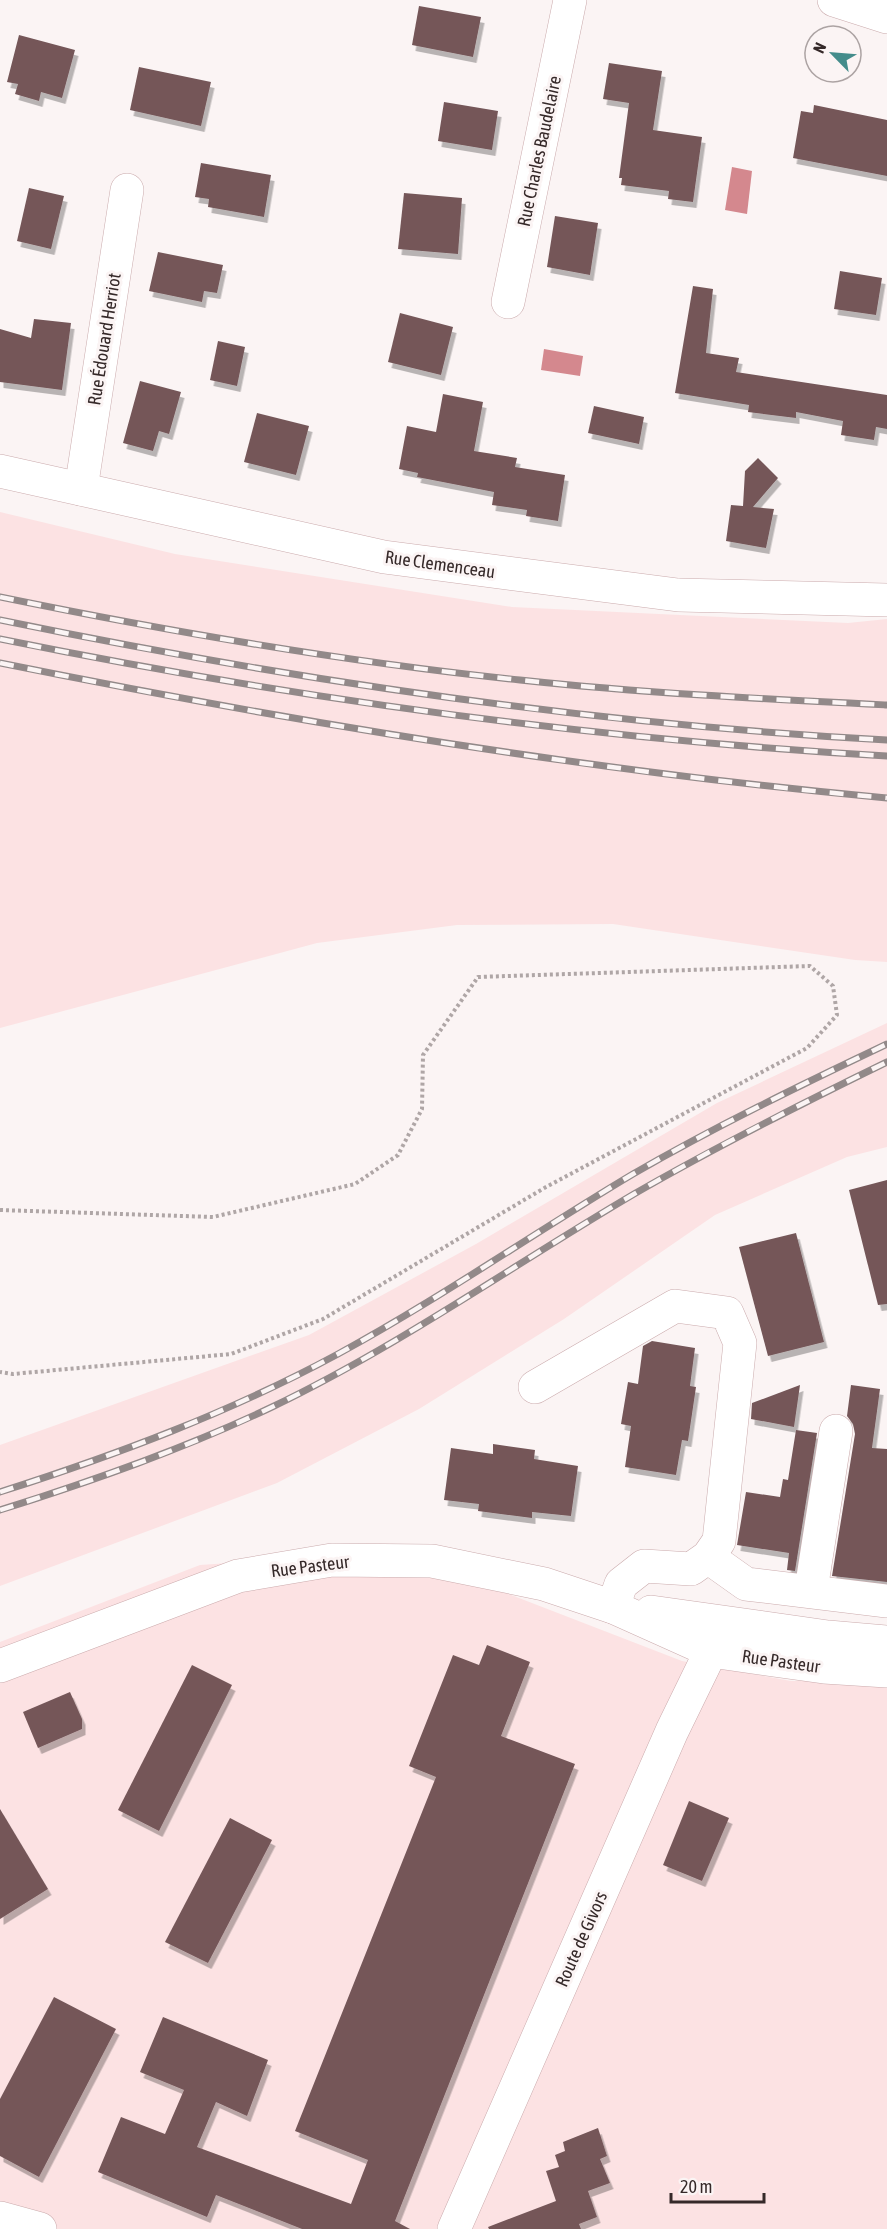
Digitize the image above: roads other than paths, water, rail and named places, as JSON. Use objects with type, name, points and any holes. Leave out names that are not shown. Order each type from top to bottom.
[{"type":"street","name":"Rue Charles Baudelaire","points":[[508,302],[570,0]]},
{"type":"street","points":[[834,0],[887,17]]},
{"type":"street","name":"Rue Édouard Herriot","points":[[81,489],[127,190]]},
{"type":"street","name":"Rue Clemenceau","points":[[0,471],[384,557],[678,595],[887,600]]},
{"type":"street","points":[[536,1387],[675,1306],[727,1313],[740,1343],[719,1541],[708,1557],[691,1569],[644,1566],[621,1584],[613,1607]]},
{"type":"street","points":[[811,1590],[836,1431]]},
{"type":"street","points":[[708,1557],[746,1584],[811,1590],[887,1601]]},
{"type":"street","name":"Rue Pasteur","points":[[0,1666],[238,1576],[332,1560],[432,1561],[544,1584],[613,1607],[711,1651],[824,1667],[887,1671]]},
{"type":"street","name":"Rue Pasteur","points":[[613,1607],[828,1637],[887,1641]]},
{"type":"street","name":"Rue Pasteur","points":[[0,1671],[51,1646]]},
{"type":"street","name":"Route de Givors","points":[[454,2229],[672,1731],[711,1651]]},
{"type":"street","points":[[0,2218],[40,2229]]},
{"type":"railway","points":[[0,597],[259,645],[455,673],[658,692],[887,705]]},
{"type":"railway","points":[[0,620],[220,662],[441,696],[664,723],[887,740]]},
{"type":"railway","points":[[0,639],[220,680],[441,713],[664,739],[887,756]]},
{"type":"railway","points":[[0,663],[331,725],[553,759],[775,787],[887,798]]},
{"type":"railway","points":[[0,1492],[172,1431],[298,1375],[413,1311],[664,1156],[759,1106],[887,1044]]},
{"type":"railway","points":[[0,1510],[103,1476],[172,1450],[272,1407],[410,1332],[665,1176],[887,1062]]}]
